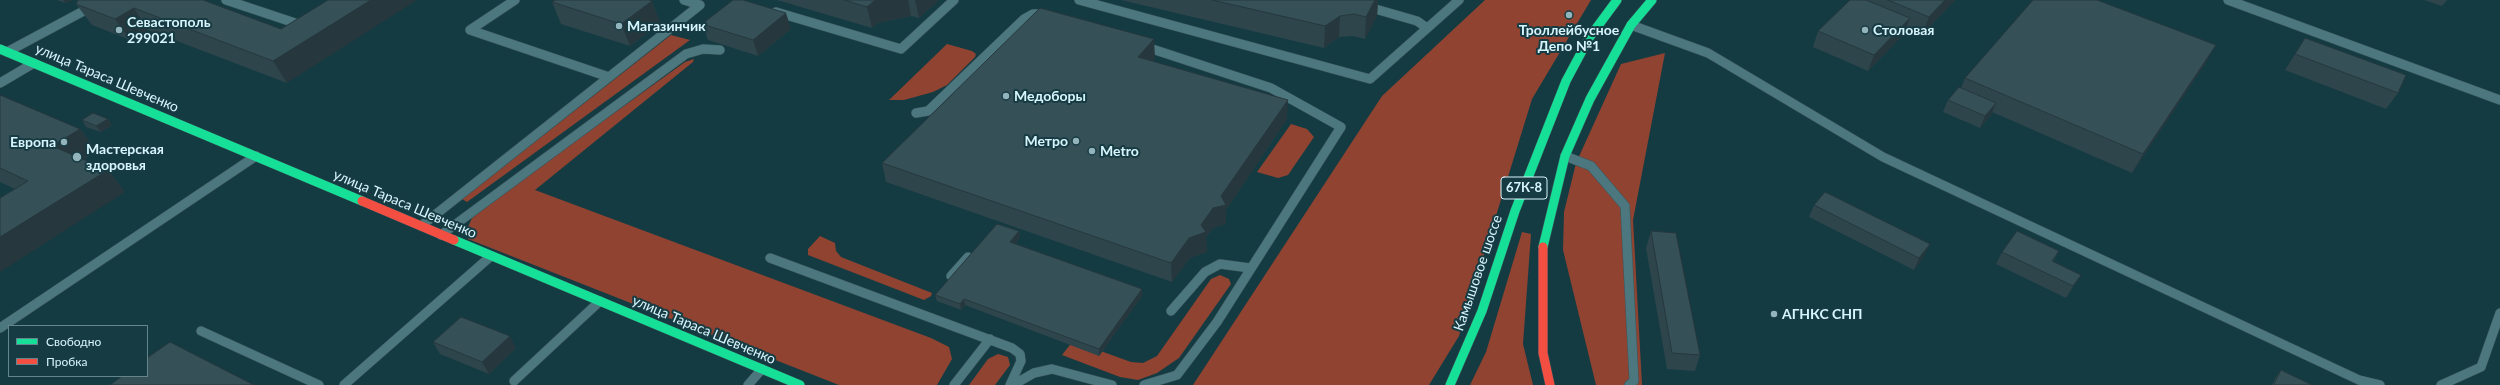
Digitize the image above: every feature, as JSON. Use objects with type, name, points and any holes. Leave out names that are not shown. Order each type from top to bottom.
[{"type":"main road","name":"Камышовое шоссе","points":[[1450,385],[1482,311],[1515,211],[1566,82],[1589,38],[1617,0]]},
{"type":"main road","points":[[1550,385],[1543,353],[1543,247],[1565,156],[1571,137],[1590,99],[1631,25],[1652,0]]},
{"type":"main road","name":"улица Тараса Шевченко","points":[[3,50],[800,385]]},
{"type":"lane","points":[[3,50],[104,0]]},
{"type":"lane","points":[[226,0],[299,26],[311,19]]},
{"type":"lane","points":[[515,0],[470,30],[609,77]]},
{"type":"lane","points":[[421,226],[700,5],[684,0]]},
{"type":"lane","points":[[767,9],[901,49],[954,0]]},
{"type":"lane","points":[[1079,0],[1370,79],[1459,0]]},
{"type":"lane","points":[[1344,0],[1357,1],[1417,21],[1427,28]]},
{"type":"lane","points":[[2228,0],[2500,100]]},
{"type":"lane","points":[[916,113],[928,111],[1024,19],[1033,14],[1042,13],[1057,18]]},
{"type":"lane","points":[[1631,25],[1708,54],[1883,157],[2359,380],[2380,385]]},
{"type":"lane","points":[[1131,42],[1271,88],[1341,127],[1217,322],[1177,376],[1144,385]]},
{"type":"lane","points":[[441,235],[686,54],[703,49],[720,50]]},
{"type":"lane","points":[[0,83],[34,63]]},
{"type":"lane","points":[[0,328],[256,156]]},
{"type":"lane","points":[[1565,156],[1591,166],[1625,206],[1634,381],[1630,385]]},
{"type":"lane","points":[[951,276],[972,252]]},
{"type":"lane","points":[[344,385],[491,256]]},
{"type":"lane","points":[[770,258],[1012,348],[1020,354],[1020,365],[1010,385]]},
{"type":"lane","points":[[1171,311],[1205,272],[1220,264],[1250,268]]},
{"type":"lane","points":[[514,381],[574,323],[600,302]]},
{"type":"lane","points":[[2442,385],[2481,367],[2500,313]]},
{"type":"lane","points":[[202,331],[319,385]]},
{"type":"lane","points":[[954,385],[990,339]]},
{"type":"lane","points":[[748,385],[762,369]]},
{"type":"lane","points":[[1013,385],[1034,373],[1052,370],[1069,372],[1112,385]]},
{"type":"shaded area","points":[[1485,0],[1591,0],[1532,99],[1459,336],[1429,385],[1193,385],[1382,96]]},
{"type":"shaded area","points":[[671,35],[690,40],[467,202],[462,199]]},
{"type":"shaded area","points":[[947,44],[972,51],[976,54],[975,57],[947,85],[933,92],[904,100],[889,100]]},
{"type":"shaded area","points":[[1665,53],[1633,220],[1642,385],[1596,385],[1563,250],[1564,212],[1576,163],[1621,64]]},
{"type":"shaded area","points":[[694,59],[693,62],[535,190],[931,338],[949,347],[952,359],[937,385],[839,385],[468,239],[468,227],[472,218],[492,201],[685,62]]},
{"type":"shaded area","points":[[1291,124],[1307,129],[1314,137],[1288,175],[1278,178],[1257,172]]},
{"type":"shaded area","points":[[1522,232],[1531,234],[1523,344],[1533,385],[1470,385],[1486,352]]},
{"type":"shaded area","points":[[820,236],[835,243],[836,251],[841,257],[932,293],[931,296],[924,300],[808,255],[808,249]]},
{"type":"shaded area","points":[[1220,275],[1229,279],[1231,284],[1179,358],[1157,373],[1138,380],[1120,377],[1062,355],[1073,341],[1131,362],[1143,363],[1157,356],[1211,279]]},
{"type":"shaded area","points":[[998,354],[1008,357],[1010,365],[995,385],[969,385],[988,359]]},
{"type":"building","points":[[78,0],[203,0],[281,29],[328,0],[371,0],[273,61],[134,8],[115,19],[76,4]]},
{"type":"building","points":[[555,0],[652,1],[621,24],[552,2]]},
{"type":"building","points":[[733,0],[743,0],[786,13],[753,40],[702,24]]},
{"type":"building","points":[[844,0],[880,0],[874,1],[867,7]]},
{"type":"building","points":[[1212,0],[1375,0],[1366,17],[1354,14],[1340,16],[1325,26]]},
{"type":"building","points":[[1850,0],[1866,0],[1910,18],[1874,55],[1818,31]]},
{"type":"building","points":[[1888,0],[1945,0],[1929,17]]},
{"type":"building","points":[[2033,0],[2097,0],[2216,45],[2143,154],[1965,78]]},
{"type":"building","name":"Metro","points":[[1040,8],[1154,39],[1138,57],[1288,100],[1221,196],[1226,205],[1213,208],[1201,225],[1206,232],[1189,238],[1171,263],[882,163]]},
{"type":"building","points":[[2305,38],[2406,75],[2398,93],[2295,54]]},
{"type":"building","points":[[1959,87],[1996,103],[1985,116],[1948,100]]},
{"type":"building","points":[[0,95],[80,129],[52,146],[108,170],[0,237],[0,198],[28,181],[0,168]]},
{"type":"building","points":[[93,113],[108,119],[96,126],[82,120]]},
{"type":"building","points":[[1825,192],[1930,244],[1919,258],[1814,205]]},
{"type":"building","points":[[997,224],[1019,231],[1010,242],[1142,289],[1099,349],[964,299],[960,304],[935,295]]},
{"type":"building","points":[[1651,231],[1676,233],[1700,355],[1672,353]]},
{"type":"building","points":[[2017,231],[2059,251],[2052,261],[2081,275],[2073,286],[2002,252]]},
{"type":"building","points":[[461,317],[510,336],[482,362],[433,342]]},
{"type":"building","points":[[170,342],[254,385],[110,385],[121,377],[148,377],[148,357]]},
{"type":"building","points":[[2281,370],[2312,385],[2275,385],[2274,384]]},
{"type":"traffic: fast","points":[[1450,385],[1482,311],[1515,211],[1566,81],[1589,38],[1617,0]]},
{"type":"traffic: fast","points":[[1543,247],[1565,156],[1590,99],[1631,25],[1652,0]]},
{"type":"traffic: fast","points":[[0,49],[362,201]]},
{"type":"traffic: fast","points":[[454,240],[800,385]]},
{"type":"traffic: jam","points":[[362,201],[454,240]]},
{"type":"traffic: jam","points":[[1543,247],[1543,353],[1550,385]]},
{"type":"place","name":"Троллейбусное Депо №1","points":[[1569,15]]},
{"type":"place","name":"Магазинчик","points":[[619,26]]},
{"type":"place","name":"Севастополь 299021","points":[[119,30]]},
{"type":"place","name":"Столовая","points":[[1865,30]]},
{"type":"place","name":"Медоборы","points":[[1006,96]]},
{"type":"place","name":"Метро","points":[[1076,141]]},
{"type":"place","name":"Европа","points":[[64,142]]},
{"type":"place","name":"Metro","points":[[1092,151]]},
{"type":"place","name":"Мастерская здоровья","points":[[77,157]]},
{"type":"place","name":"АГНКС СНП","points":[[1774,314]]}]
